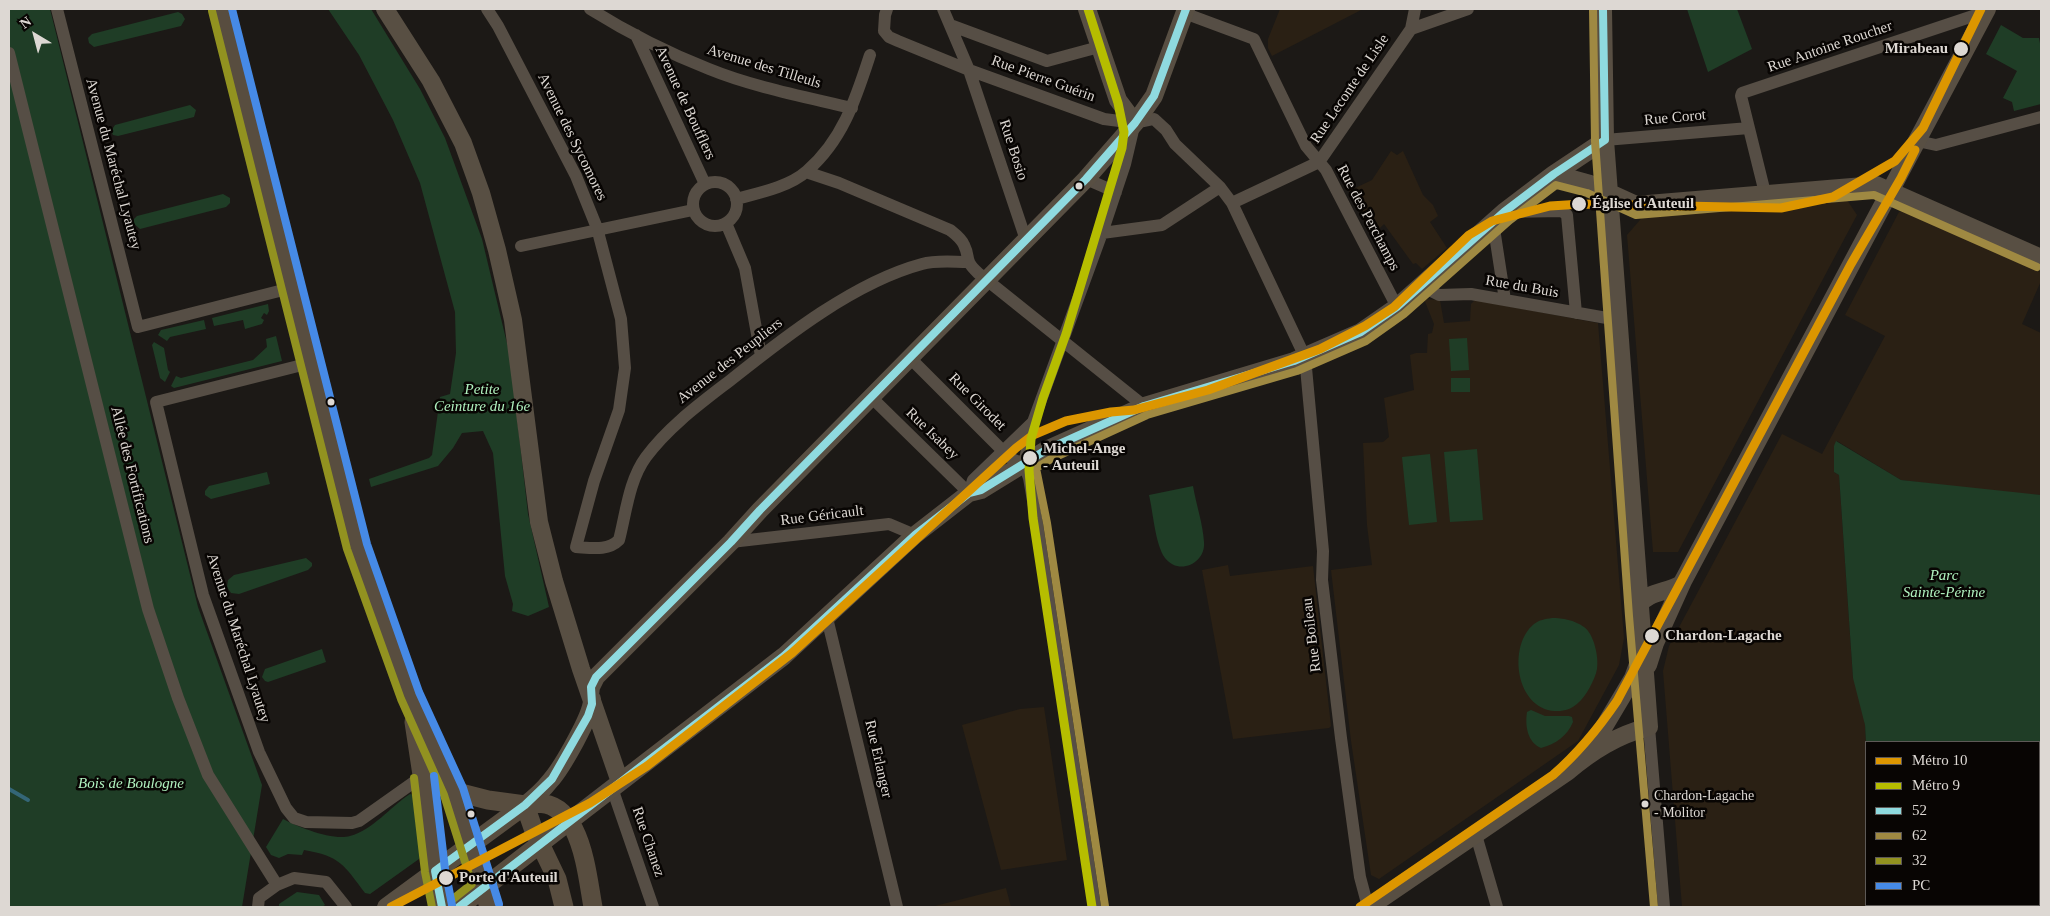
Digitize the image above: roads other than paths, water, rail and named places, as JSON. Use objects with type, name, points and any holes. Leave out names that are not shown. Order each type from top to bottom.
[{"type":"main road","points":[[222,9],[357,547],[410,696],[453,791],[489,907]]},
{"type":"main road","points":[[410,696],[424,775],[435,871],[442,907]]},
{"type":"main road","points":[[424,775],[442,789],[447,805],[463,822]]},
{"type":"main road","points":[[453,791],[488,800],[524,805],[537,802],[548,804],[558,810],[576,831],[593,907]]},
{"type":"main road","points":[[435,871],[524,805]]},
{"type":"main road","points":[[524,805],[529,821],[554,874],[564,907]]},
{"type":"main road","points":[[459,907],[540,844]]},
{"type":"street","name":"Avenue du Maréchal Lyautey","points":[[57,9],[138,327],[291,288]]},
{"type":"street","points":[[384,9],[430,81],[463,143],[481,193],[497,250],[513,320],[539,522],[554,581],[591,697],[616,785]]},
{"type":"street","name":"Avenue des Sycomores","points":[[487,9],[498,26],[576,176],[597,228],[621,319],[625,368],[619,410],[594,481],[576,547]]},
{"type":"street","name":"Avenue des Tilleuls","points":[[590,9],[636,35],[710,70],[778,90],[852,108]]},
{"type":"street","name":"Rue Pierre Guérin","points":[[888,9],[885,15],[884,31],[889,37],[898,41],[969,70],[1104,119],[1135,123],[1154,119],[1166,130],[1175,144],[1220,187],[1232,203],[1305,356]]},
{"type":"street","name":"Rue Bosio","points":[[943,9],[969,70],[1026,240]]},
{"type":"street","points":[[1087,9],[1118,100],[1135,123]]},
{"type":"street","points":[[1411,29],[1415,9]]},
{"type":"street","name":"Rue Leconte de Lisle","points":[[1232,203],[1319,162],[1411,29],[1468,9]]},
{"type":"street","points":[[1603,9],[1605,140],[1608,192],[1639,610],[1664,907]]},
{"type":"street","points":[[1645,679],[1655,643],[1681,584],[1986,10]]},
{"type":"street","name":"Rue Antoine Roucher","points":[[1749,128],[1742,94],[1986,10]]},
{"type":"street","points":[[524,805],[552,779],[573,744],[592,705],[591,687],[596,677],[910,358],[976,271],[1026,240],[1086,179],[1135,123],[1154,96],[1185,11]]},
{"type":"street","name":"Rue des Perchamps","points":[[1185,11],[1254,39],[1306,146],[1326,170],[1397,307]]},
{"type":"street","points":[[950,25],[1047,62],[1099,47]]},
{"type":"street","name":"Avenue de Boufflers","points":[[636,35],[705,184]]},
{"type":"street","name":"Allée des Fortifications","points":[[9,52],[148,609],[178,698],[208,775],[277,885]]},
{"type":"street","points":[[736,199],[775,188],[806,172],[838,137],[852,108],[870,55]]},
{"type":"street","points":[[1917,141],[1936,145],[2041,117]]},
{"type":"street","points":[[1095,907],[1037,524],[1029,478],[1024,464],[1033,422],[1116,192],[1135,123]]},
{"type":"street","points":[[1749,128],[1765,193]]},
{"type":"street","name":"Rue Corot","points":[[1605,140],[1749,128]]},
{"type":"street","points":[[540,844],[784,656],[915,535],[969,494],[981,490],[1046,450],[1144,406],[1305,356],[1361,332],[1397,307],[1499,217],[1554,174],[1605,140]]},
{"type":"street","points":[[806,172],[839,183],[950,230],[958,236],[964,245],[976,271],[1144,406]]},
{"type":"street","points":[[1554,174],[1590,184],[1636,205],[1876,185],[2041,258]]},
{"type":"street","points":[[1086,179],[1116,192]]},
{"type":"street","points":[[718,182],[725,184],[734,193],[736,199],[735,213],[726,223],[712,226],[706,225],[696,216],[693,210],[694,194],[705,184],[718,182]]},
{"type":"street","points":[[1102,233],[1162,225],[1220,187]]},
{"type":"street","points":[[521,246],[597,228],[693,210]]},
{"type":"street","points":[[1499,217],[1562,211],[1567,215],[1576,313]]},
{"type":"street","points":[[1499,217],[1505,300]]},
{"type":"street","points":[[726,223],[745,268],[762,356]]},
{"type":"street","name":"Avenue des Peupliers","points":[[576,547],[601,548],[613,546],[619,540],[633,483],[644,459],[665,434],[688,413],[807,323],[850,295],[893,274],[924,263],[976,271]]},
{"type":"street","name":"Rue du Buis","points":[[1424,283],[1439,295],[1472,294],[1618,320]]},
{"type":"street","name":"Rue Boileau","points":[[1305,356],[1322,552],[1322,580],[1340,738],[1360,877],[1368,907]]},
{"type":"street","name":"Rue Girodet","points":[[910,358],[1003,451],[1012,459],[1024,464]]},
{"type":"street","name":"Avenue du Maréchal Lyautey","points":[[310,363],[156,402],[203,595],[259,752],[286,808],[294,818],[306,822],[352,823],[359,821],[424,775]]},
{"type":"street","name":"Rue Isabey","points":[[871,397],[969,494]]},
{"type":"street","points":[[969,494],[973,480],[1033,422]]},
{"type":"street","name":"Rue Géricault","points":[[730,542],[889,524],[915,535]]},
{"type":"street","points":[[1639,610],[1647,597],[1670,590],[1681,584]]},
{"type":"street","points":[[1657,593],[1668,599],[1668,614]]},
{"type":"street","points":[[1639,610],[1645,622],[1650,624],[1654,624],[1668,614]]},
{"type":"street","name":"Rue Erlanger","points":[[827,618],[897,907]]},
{"type":"street","points":[[1584,758],[1633,678],[1642,648]]},
{"type":"street","points":[[1368,907],[1568,772],[1584,758],[1618,737],[1649,727]]},
{"type":"street","points":[[573,744],[584,738],[594,742],[616,785]]},
{"type":"street","name":"Rue Chanez","points":[[616,785],[653,907]]},
{"type":"street","points":[[1476,835],[1497,907]]},
{"type":"street","points":[[386,907],[435,871]]},
{"type":"street","points":[[258,907],[259,898],[277,885],[294,878],[326,882],[346,907]]},
{"type":"waterway","points":[[9,789],[28,800]]},
{"type":"metro line","name":"9","points":[[1088,9],[1118,103],[1124,132],[1122,148],[1066,334],[1043,398],[1031,439],[1029,470],[1033,518],[1092,907]]},
{"type":"metro line","name":"10","points":[[391,907],[590,803],[647,766],[792,653],[1016,448],[1033,435],[1066,421],[1111,412],[1134,410],[1208,390],[1320,349],[1365,326],[1394,307],[1469,235],[1492,221],[1550,206],[1582,204],[1781,208],[1833,197],[1895,161],[1923,128],[1981,9]]},
{"type":"metro line","name":"10","points":[[1360,907],[1553,775],[1579,749],[1610,711],[1851,264],[1915,150]]},
{"type":"place","name":"Mirabeau","points":[[1961,49]]},
{"type":"place","name":"Église d'Auteuil","points":[[1579,204]]},
{"type":"place","name":"Michel-Ange - Auteuil","points":[[1030,458]]},
{"type":"place","name":"Chardon-Lagache","points":[[1652,636]]},
{"type":"place","name":"Chardon-Lagache - Molitor","points":[[1645,804]]},
{"type":"place","name":"Porte d'Auteuil","points":[[446,878]]},
{"type":"park label","name":"Petite Ceinture du 16e","points":[[482,398]]},
{"type":"park label","name":"Parc Sainte-Périne","points":[[1944,584]]},
{"type":"park label","name":"Bois de Boulogne","points":[[131,784]]}]
